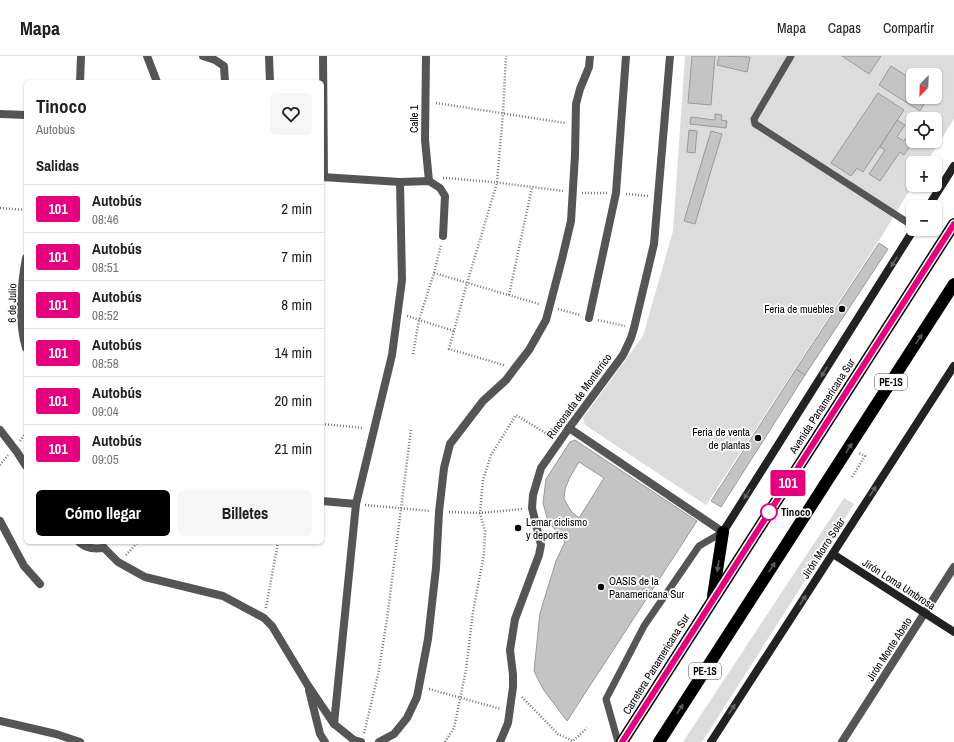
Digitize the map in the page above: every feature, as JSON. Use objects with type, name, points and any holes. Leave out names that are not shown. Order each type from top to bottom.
[{"type":"highway","name":"Avenida Panamericana Sur","points":[[712,601],[954,224]]},
{"type":"highway","name":"PE-1S","points":[[659,742],[954,284]]},
{"type":"highway","points":[[712,601],[723,532]]},
{"type":"highway","name":"Carretera Panamericana Sur","points":[[622,742],[712,601]]},
{"type":"street","points":[[80,80],[81,56]]},
{"type":"street","points":[[147,56],[156,80]]},
{"type":"street","points":[[203,56],[215,60],[224,66],[225,80]]},
{"type":"street","points":[[269,56],[270,80]]},
{"type":"street","points":[[322,56],[322,80]]},
{"type":"street","name":"Calle 1","points":[[426,56],[425,140],[429,181]]},
{"type":"street","points":[[379,742],[394,734],[407,718],[417,697],[428,639],[436,568],[439,512],[444,468],[450,444],[483,401],[506,380],[529,350],[546,320],[571,221],[576,104],[589,67],[590,56]]},
{"type":"street","points":[[589,318],[616,193],[626,56]]},
{"type":"street","name":"Rinconada de Monterrico","points":[[500,742],[508,723],[513,686],[510,650],[515,619],[539,556],[541,545],[532,508],[533,495],[541,468],[623,355],[634,328],[654,244],[670,56]]},
{"type":"street","points":[[0,114],[24,115]]},
{"type":"street","points":[[932,200],[954,166]]},
{"type":"street","points":[[324,177],[400,182],[429,181],[440,188],[445,196],[443,236]]},
{"type":"street","points":[[334,724],[356,504],[392,355],[402,280],[400,182]]},
{"type":"street","name":"Avenida Panamericana Sur","points":[[723,532],[909,236]]},
{"type":"street","name":"6 de Julio","points":[[24,271],[22,306],[24,341]]},
{"type":"street","name":"Jirón Morro Solar","points":[[711,742],[954,366]]},
{"type":"street","points":[[569,428],[723,532]]},
{"type":"street","points":[[0,430],[24,463]]},
{"type":"street","points":[[324,501],[356,504]]},
{"type":"street","points":[[0,521],[24,566],[40,584]]},
{"type":"street","points":[[82,544],[93,549],[106,545],[118,562],[145,577],[223,596],[264,618],[272,626],[307,684],[334,724],[354,740],[362,738]]},
{"type":"street","name":"Jirón Loma Umbrosa","points":[[833,554],[954,632]]},
{"type":"street","name":"Jirón Monte Abeto","points":[[842,742],[954,567]]},
{"type":"street","points":[[307,684],[320,734],[325,742]]},
{"type":"street","points":[[0,721],[56,734],[80,742]]},
{"type":"lane","points":[[791,56],[754,118],[756,124],[906,223]]},
{"type":"lane","points":[[618,742],[606,699],[644,626],[699,546],[723,532]]},
{"type":"path","points":[[506,56],[497,183],[449,349],[515,368]]},
{"type":"path","points":[[425,101],[576,124]]},
{"type":"path","points":[[429,181],[446,178],[573,192]]},
{"type":"path","points":[[509,295],[532,187]]},
{"type":"path","points":[[0,208],[24,210]]},
{"type":"path","points":[[413,354],[419,320],[434,273],[443,236]]},
{"type":"path","points":[[434,273],[549,307]]},
{"type":"path","points":[[397,312],[454,331]]},
{"type":"path","points":[[445,742],[454,728],[466,670],[473,612],[484,554],[485,531],[480,513],[483,480],[490,455],[516,416],[560,441]]},
{"type":"path","points":[[324,424],[374,429]]},
{"type":"path","points":[[362,738],[378,674],[387,619],[411,430]]},
{"type":"path","points":[[852,477],[865,456]]},
{"type":"path","points":[[118,562],[136,544]]},
{"type":"path","points":[[264,618],[278,544]]},
{"type":"path","points":[[419,686],[509,711]]},
{"type":"path","points":[[513,686],[558,734],[573,741],[586,728]]},
{"type":"shaded area","points":[[685,56],[954,56],[954,119],[942,138],[942,112],[906,112],[906,148],[936,148],[930,156],[906,156],[906,192],[909,192],[883,234],[706,505],[585,425],[583,418],[643,336],[673,231]]},
{"type":"shaded area","points":[[844,498],[854,504],[702,742],[683,742]]},
{"type":"building","points":[[692,56],[715,56],[711,105],[688,103]]},
{"type":"building","points":[[719,56],[750,57],[747,72],[717,65]]},
{"type":"building","points":[[842,56],[881,56],[869,74]]},
{"type":"building","points":[[891,66],[906,76],[906,102],[879,85]]},
{"type":"building","points":[[878,93],[904,110],[863,172],[857,168],[851,176],[831,163]]},
{"type":"building","points":[[909,104],[924,104],[920,111]]},
{"type":"building","points":[[715,114],[722,115],[721,120],[727,121],[726,128],[690,124],[691,117],[715,120]]},
{"type":"building","points":[[897,120],[905,125],[897,137],[904,141],[906,138],[906,148],[908,148],[904,155],[900,152],[880,181],[869,174],[885,150],[880,147]]},
{"type":"building","points":[[689,130],[697,131],[695,153],[687,152]]},
{"type":"building","points":[[711,131],[722,134],[695,224],[684,221]]},
{"type":"building","name":"Feria de muebles","points":[[879,243],[888,249],[805,375],[796,369]]},
{"type":"building","name":"Feria de venta de plantas","points":[[796,369],[805,375],[721,507],[711,501]]},
{"type":"building","name":"OASIS de la Panamericana Sur","points":[[575,440],[697,521],[567,721],[543,689],[534,671],[540,613],[556,561],[565,542],[548,521],[543,503],[546,479],[570,442]],"holes":[[[579,462],[604,478],[579,518],[571,511],[564,499],[565,489]]]},
{"type":"bus line","name":"101","points":[[622,742],[954,224]]},
{"type":"place","name":"Feria de muebles","points":[[842,309]]},
{"type":"place","name":"Feria de venta de plantas","points":[[758,438]]},
{"type":"place","name":"Tinoco","points":[[769,512]]},
{"type":"place","name":"Lemar ciclismo y deportes","points":[[518,528]]},
{"type":"place","name":"OASIS de la Panamericana Sur","points":[[601,587]]}]
